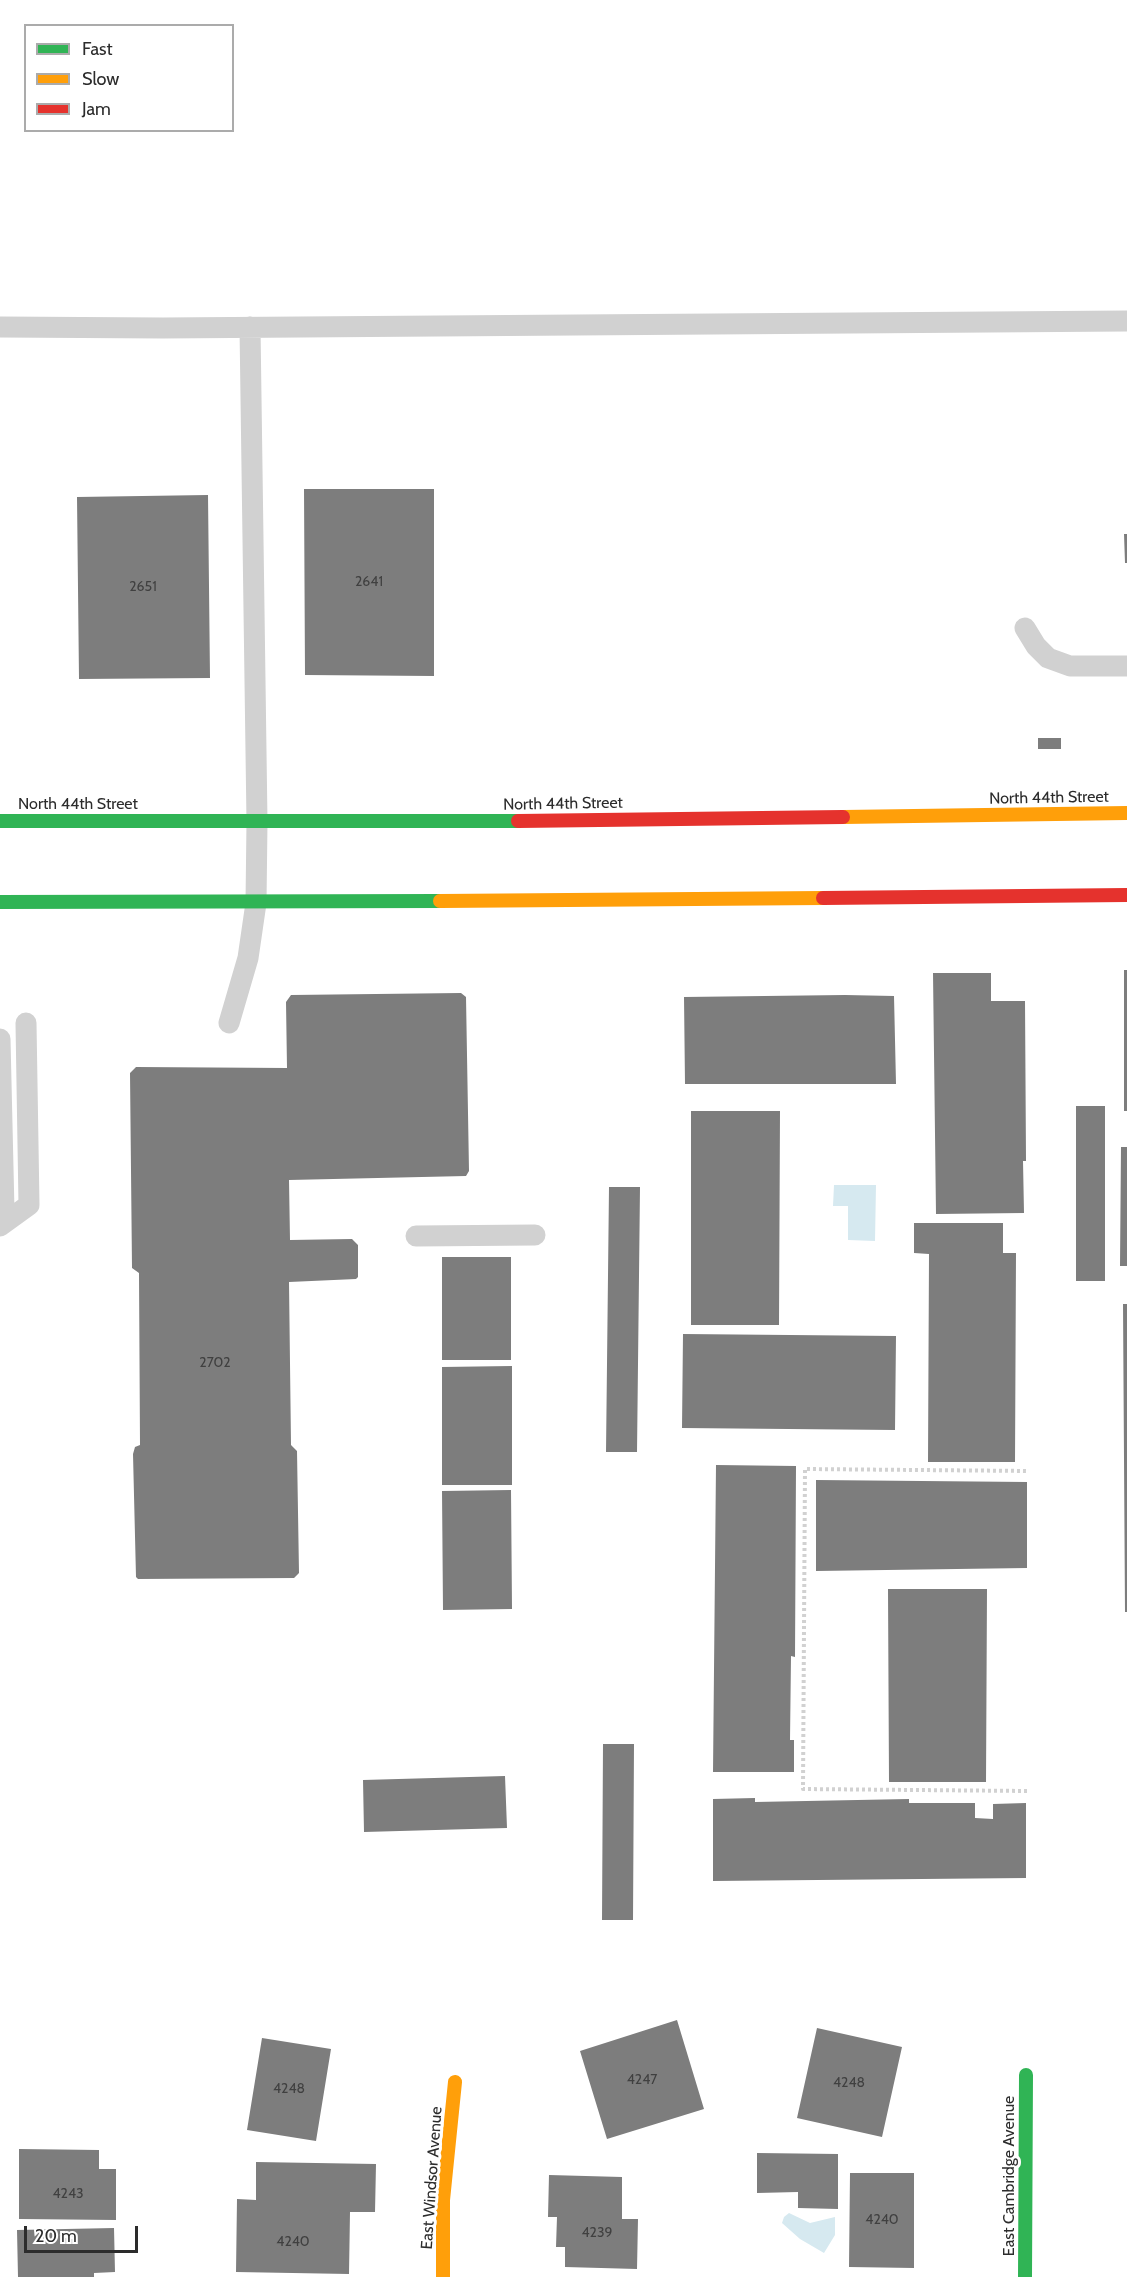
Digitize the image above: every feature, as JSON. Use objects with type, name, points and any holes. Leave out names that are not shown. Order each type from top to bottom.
[{"type":"main road","name":"North 44th Street","points":[[0,821],[437,822],[1127,813]]},
{"type":"main road","points":[[0,902],[256,903],[1127,895]]},
{"type":"main road","name":"East Cambridge Avenue","points":[[1025,2277],[1026,2075]]},
{"type":"main road","name":"East Windsor Avenue","points":[[443,2277],[443,2200],[455,2082]]},
{"type":"lane","points":[[0,327],[1127,321]]},
{"type":"lane","points":[[230,1023],[248,958],[256,903],[257,822],[250,327]]},
{"type":"lane","points":[[1025,628],[1036,646],[1048,658],[1070,666],[1127,666]]},
{"type":"lane","points":[[0,1226],[29,1206],[26,1023]]},
{"type":"lane","points":[[0,1039],[4,1211],[0,1221]]},
{"type":"lane","points":[[416,1236],[535,1235]]},
{"type":"path","points":[[1027,1791],[803,1789],[805,1469],[1029,1471]]},
{"type":"shaded area","points":[[834,1185],[876,1185],[875,1241],[848,1240],[848,1206],[833,1206]]},
{"type":"shaded area","points":[[789,2213],[810,2223],[835,2217],[835,2235],[824,2253],[800,2239],[782,2223],[784,2217]]},
{"type":"building","points":[[304,489],[434,489],[434,676],[305,675]]},
{"type":"building","points":[[208,495],[210,678],[79,679],[77,497]]},
{"type":"building","points":[[1124,534],[1127,534],[1127,563],[1125,563]]},
{"type":"building","points":[[1038,738],[1061,738],[1061,749],[1038,749]]},
{"type":"building","points":[[1124,970],[1127,970],[1127,1111],[1124,1111]]},
{"type":"building","points":[[933,973],[991,973],[991,1001],[1025,1001],[1024,1213],[936,1214]]},
{"type":"building","points":[[461,993],[466,997],[469,1171],[466,1176],[289,1180],[290,1240],[352,1239],[358,1245],[358,1277],[356,1279],[289,1282],[291,1445],[297,1451],[299,1573],[294,1578],[138,1579],[136,1577],[133,1454],[135,1447],[140,1445],[139,1273],[132,1268],[130,1073],[136,1067],[287,1068],[286,1002],[291,995]]},
{"type":"building","points":[[894,996],[896,1084],[685,1084],[684,997]]},
{"type":"building","points":[[1076,1106],[1105,1106],[1105,1281],[1076,1281]]},
{"type":"building","points":[[691,1111],[780,1111],[779,1325],[691,1325]]},
{"type":"building","points":[[1121,1147],[1127,1147],[1127,1266],[1120,1266]]},
{"type":"building","points":[[609,1187],[640,1187],[637,1452],[606,1452]]},
{"type":"building","points":[[914,1223],[1003,1223],[1003,1253],[1016,1253],[1015,1462],[928,1462],[929,1254],[914,1253]]},
{"type":"building","points":[[442,1257],[511,1257],[511,1360],[442,1360]]},
{"type":"building","points":[[1123,1304],[1127,1304],[1127,1612],[1125,1612]]},
{"type":"building","points":[[683,1334],[896,1336],[895,1430],[682,1428]]},
{"type":"building","points":[[512,1366],[512,1485],[442,1485],[442,1367]]},
{"type":"building","points":[[716,1465],[796,1466],[795,1657],[791,1656],[790,1740],[794,1740],[794,1772],[713,1772]]},
{"type":"building","points":[[816,1480],[1027,1482],[1027,1568],[816,1571]]},
{"type":"building","points":[[511,1490],[512,1609],[443,1610],[442,1491]]},
{"type":"building","points":[[888,1589],[987,1589],[986,1782],[889,1782]]},
{"type":"building","points":[[603,1744],[634,1744],[633,1920],[602,1920]]},
{"type":"building","points":[[505,1776],[507,1828],[364,1832],[363,1780]]},
{"type":"building","points":[[755,1798],[755,1802],[909,1799],[909,1803],[975,1803],[975,1818],[993,1819],[993,1804],[1026,1803],[1026,1878],[713,1881],[713,1799]]},
{"type":"building","points":[[677,2020],[704,2109],[607,2139],[580,2051]]},
{"type":"building","points":[[817,2028],[902,2047],[882,2137],[797,2118]]},
{"type":"building","points":[[262,2038],[331,2049],[316,2141],[247,2130]]},
{"type":"building","points":[[19,2149],[99,2150],[99,2169],[116,2169],[116,2220],[19,2219]]},
{"type":"building","points":[[757,2153],[838,2154],[838,2209],[798,2208],[798,2192],[757,2193]]},
{"type":"building","points":[[256,2162],[376,2164],[375,2212],[350,2212],[349,2274],[236,2272],[237,2199],[256,2200]]},
{"type":"building","points":[[850,2173],[914,2173],[914,2268],[849,2267]]},
{"type":"building","points":[[549,2175],[622,2177],[622,2219],[638,2219],[637,2269],[565,2267],[565,2247],[556,2247],[557,2217],[548,2217]]},
{"type":"building","points":[[114,2228],[115,2272],[94,2273],[94,2277],[18,2277],[17,2230]]},
{"type":"traffic: fast","points":[[0,821],[518,821]]},
{"type":"traffic: fast","points":[[0,902],[440,901]]},
{"type":"traffic: fast","points":[[1025,2277],[1026,2075]]},
{"type":"traffic: slow","points":[[843,817],[1127,813]]},
{"type":"traffic: slow","points":[[440,901],[823,898]]},
{"type":"traffic: slow","points":[[443,2277],[443,2200],[455,2082]]},
{"type":"traffic: jam","points":[[518,821],[843,817]]},
{"type":"traffic: jam","points":[[823,898],[1127,895]]}]
